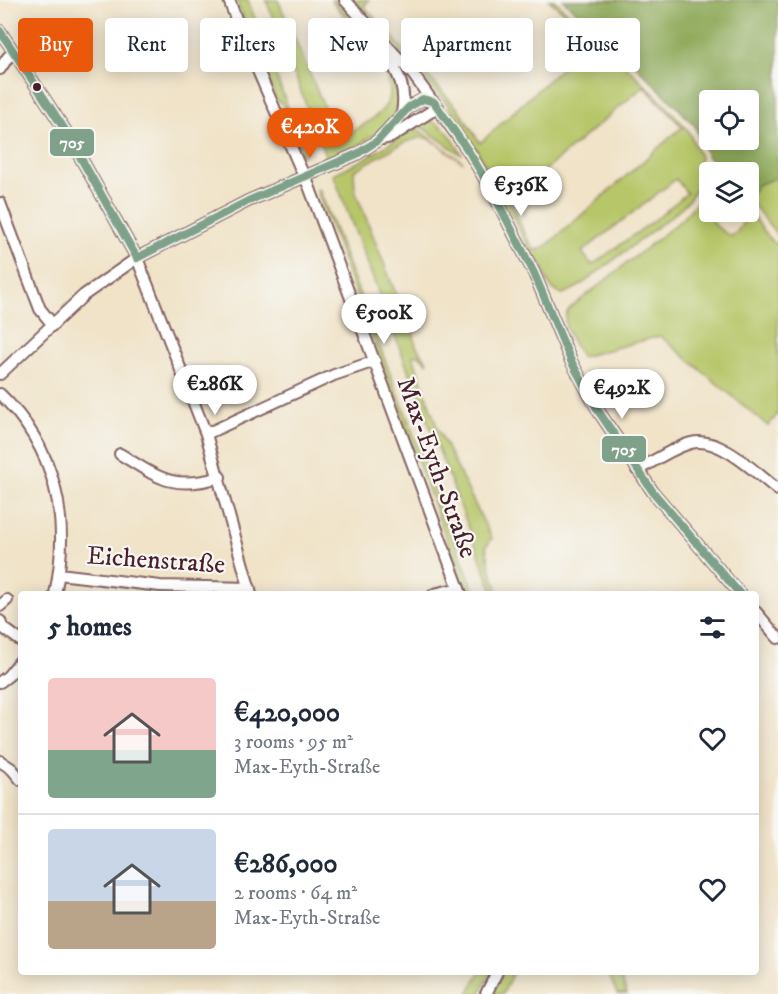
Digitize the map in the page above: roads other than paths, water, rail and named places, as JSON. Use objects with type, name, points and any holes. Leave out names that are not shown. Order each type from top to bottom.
[{"type":"street","name":"Max-Eyth-Straße","points":[[230,0],[248,47],[309,186],[460,591]]},
{"type":"street","points":[[345,0],[361,18]]},
{"type":"street","points":[[0,32],[16,52],[82,157],[137,258],[206,434],[251,591]]},
{"type":"street","points":[[389,49],[436,104],[470,152],[534,273],[571,361],[599,412],[653,492],[737,591]]},
{"type":"street","points":[[0,69],[8,57],[16,52]]},
{"type":"street","points":[[0,374],[84,295],[137,258],[248,201],[335,165],[377,141],[395,124],[402,113],[405,98],[402,82],[389,59]]},
{"type":"street","points":[[402,113],[423,99],[436,104]]},
{"type":"street","points":[[377,141],[391,137],[436,104]]},
{"type":"street","points":[[0,203],[40,309],[53,325]]},
{"type":"street","name":"Max-Eyth-Straße","points":[[206,434],[334,375],[375,361]]},
{"type":"street","points":[[0,394],[26,423],[51,470],[59,496],[62,531],[56,591]]},
{"type":"street","points":[[637,470],[680,447],[693,442],[708,442],[730,453],[778,490]]},
{"type":"street","points":[[120,454],[169,482],[187,484],[220,477]]},
{"type":"street","name":"Eichenstraße","points":[[59,574],[157,590],[251,591]]},
{"type":"street","points":[[759,616],[778,638]]},
{"type":"street","points":[[0,621],[2,627],[18,639]]},
{"type":"street","points":[[0,682],[18,664]]},
{"type":"street","points":[[0,761],[16,767]]},
{"type":"street","points":[[486,994],[495,975]]}]
